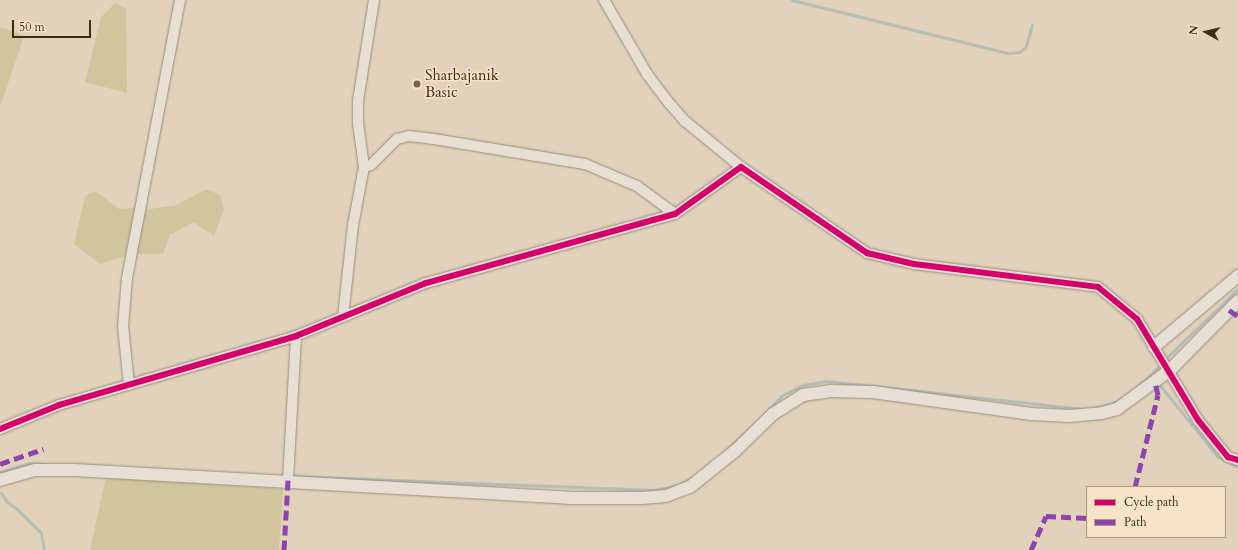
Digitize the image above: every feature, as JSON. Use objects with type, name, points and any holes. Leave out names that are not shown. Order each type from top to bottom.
[{"type":"street","points":[[129,385],[123,326],[127,278],[180,0]]},
{"type":"street","points":[[343,317],[352,232],[364,167],[358,123],[358,101],[374,0]]},
{"type":"street","points":[[604,0],[647,74],[685,121],[741,167],[867,253],[914,264],[1098,287],[1137,320],[1198,420],[1228,457],[1238,460]]},
{"type":"street","points":[[364,167],[371,165],[397,139],[409,136],[434,139],[585,164],[637,186],[675,214]]},
{"type":"street","points":[[0,429],[59,405],[296,336],[426,283],[675,214],[741,167]]},
{"type":"street","points":[[1154,347],[1238,276]]},
{"type":"street","points":[[0,480],[30,471],[52,470],[288,480],[569,498],[642,498],[666,496],[690,488],[735,451],[773,414],[803,395],[830,391],[873,392],[1031,414],[1069,416],[1102,413],[1117,409],[1169,372],[1238,301]]},
{"type":"street","points":[[288,480],[296,336]]},
{"type":"shaded area","points":[[115,3],[126,9],[127,93],[85,82],[101,17]]},
{"type":"shaded area","points":[[0,27],[24,36],[0,107]]},
{"type":"shaded area","points":[[206,189],[220,195],[224,210],[214,236],[194,222],[170,235],[163,254],[135,254],[144,210],[177,205]]},
{"type":"shaded area","points":[[95,191],[119,209],[136,208],[125,256],[100,264],[74,244],[85,196]]},
{"type":"shaded area","points":[[106,477],[283,489],[279,550],[90,550]]},
{"type":"waterway","points":[[792,0],[1008,53],[1020,52],[1026,46],[1032,25]]},
{"type":"waterway","points":[[1166,358],[1238,289]]},
{"type":"waterway","points":[[1138,387],[1158,367]]},
{"type":"waterway","points":[[762,416],[781,396],[803,385],[826,381],[1085,409]]},
{"type":"waterway","points":[[1159,384],[1217,456],[1238,467]]},
{"type":"waterway","points":[[1095,408],[1113,403],[1130,393]]},
{"type":"waterway","points":[[721,455],[754,424]]},
{"type":"waterway","points":[[0,472],[30,463],[45,464]]},
{"type":"waterway","points":[[290,476],[654,490],[679,485],[697,474]]},
{"type":"waterway","points":[[1,493],[7,502],[17,509],[41,533],[44,550]]},
{"type":"marked path","points":[[1229,310],[1238,316]]},
{"type":"marked path","points":[[1135,486],[1158,395],[1155,382]]},
{"type":"marked path","points":[[0,464],[43,449]]},
{"type":"marked path","points":[[284,550],[288,480]]},
{"type":"marked path","points":[[1031,550],[1046,516],[1086,518]]},
{"type":"cycle path","points":[[0,429],[59,405],[296,336],[426,283],[675,214],[741,167],[867,253],[914,264],[1098,287],[1137,319],[1198,420],[1228,457],[1238,460]]},
{"type":"place","name":"Sharbajanik Basic","points":[[417,84]]}]
